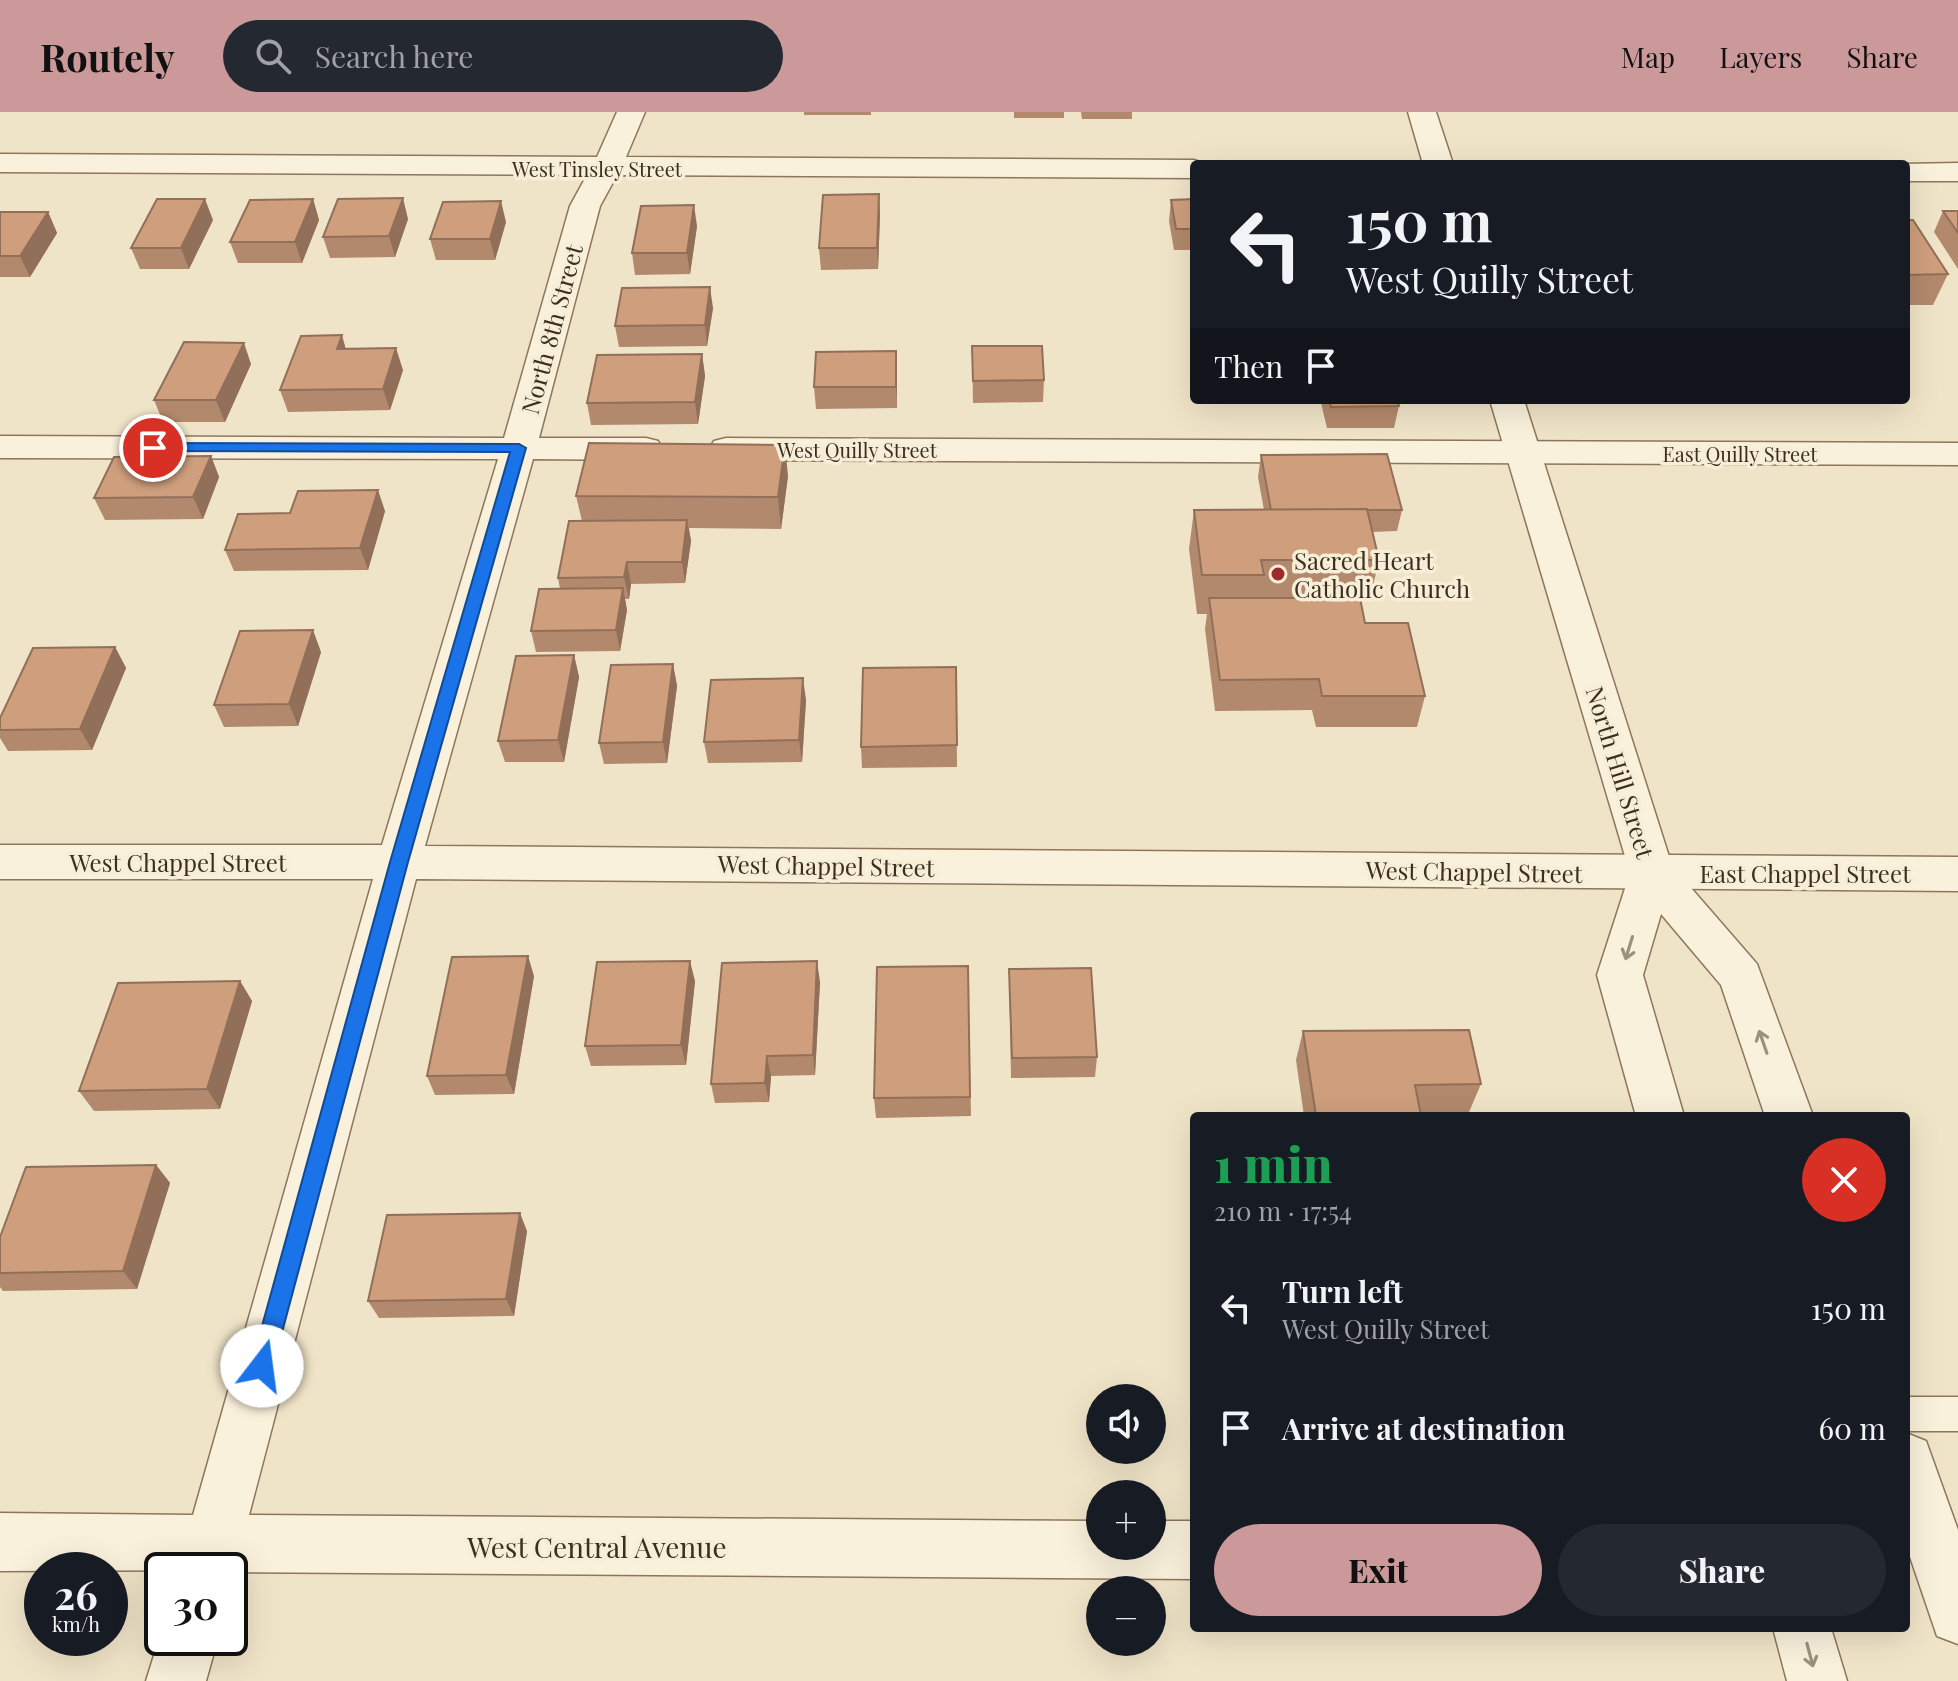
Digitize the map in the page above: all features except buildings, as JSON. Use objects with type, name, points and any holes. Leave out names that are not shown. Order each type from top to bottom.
[{"type":"street","name":"North 8th Street","points":[[211,1552],[399,862],[519,448],[585,206],[603,168],[627,130],[631,112]]},
{"type":"street","points":[[1422,112],[1437,160]]},
{"type":"street","name":"West Tinsley Street","points":[[0,163],[1190,169]]},
{"type":"street","points":[[1910,172],[1958,172]]},
{"type":"street","name":"North Hill Street","points":[[1508,404],[1652,873],[1741,977],[1788,1112]]},
{"type":"street","name":"West Quilly Street","points":[[0,447],[1522,452]]},
{"type":"street","name":"East Quilly Street","points":[[1522,452],[1958,454]]},
{"type":"street","name":"West Chappel Street","points":[[0,862],[399,862],[1652,873]]},
{"type":"street","points":[[1652,873],[1620,975],[1659,1112]]},
{"type":"street","name":"East Chappel Street","points":[[1652,873],[1958,874]]},
{"type":"street","points":[[1910,1474],[1934,1556],[1958,1615]]},
{"type":"street","name":"West Central Avenue","points":[[0,1542],[144,1552]]},
{"type":"street","name":"West Central Avenue","points":[[248,1557],[1190,1550]]},
{"type":"street","points":[[1803,1632],[1817,1681]]},
{"type":"street","points":[[176,1681],[183,1656]]},
{"type":"lane","points":[[1910,1414],[1958,1414]]},
{"type":"place","name":"Sacred Heart Catholic Church","points":[[1278,574]]},
{"type":"route","points":[[153,448],[519,448],[399,862],[262,1366]]}]
